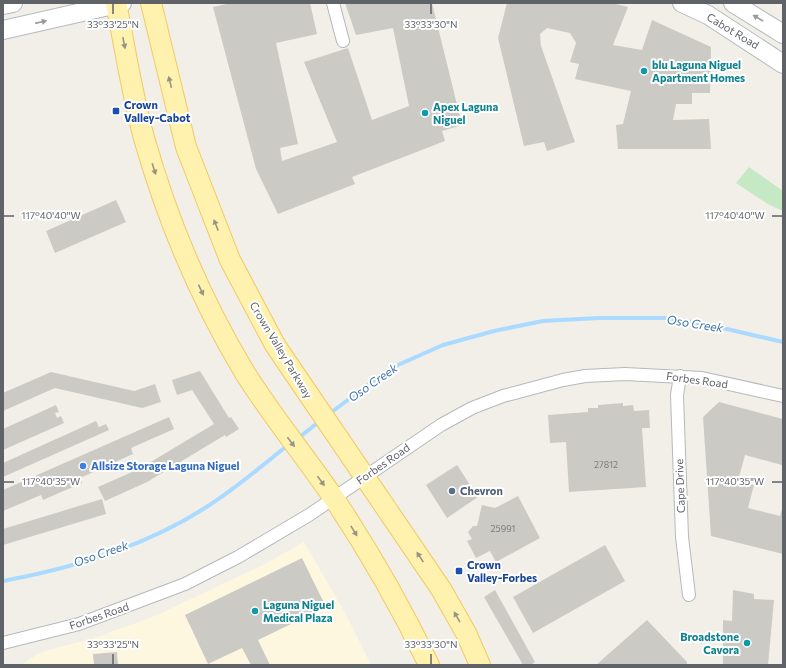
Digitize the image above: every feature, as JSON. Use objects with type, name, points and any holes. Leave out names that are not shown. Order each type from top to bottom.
[{"type":"main road","points":[[3,5],[13,3]]},
{"type":"main road","name":"Crown Valley Parkway","points":[[151,3],[186,147],[230,260],[258,316],[310,398],[364,478],[402,530],[441,590],[466,633],[480,665]]},
{"type":"main road","name":"Cabot Road","points":[[682,3],[708,15],[783,64]]},
{"type":"main road","points":[[732,3],[783,34]]},
{"type":"main road","points":[[3,30],[118,4],[144,137],[160,188],[201,290],[241,366],[274,419],[333,498],[403,612],[429,665]]},
{"type":"street","points":[[333,3],[343,41]]},
{"type":"street","name":"Forbes Road","points":[[3,642],[79,624],[185,584],[238,557],[309,515],[441,425],[472,408],[503,396],[563,380],[585,376],[625,374],[702,378],[783,396]]},
{"type":"street","name":"Cape Drive","points":[[680,376],[677,395],[682,537],[689,595]]},
{"type":"shaded area","points":[[304,542],[345,613],[371,665],[21,665],[38,654],[48,650],[92,639],[155,616],[265,564]]},
{"type":"green space","points":[[749,167],[783,191],[783,211],[768,204],[736,183]]},
{"type":"building","name":"Apex Laguna Niguel","points":[[231,3],[310,3],[317,34],[276,43],[298,144],[280,148],[282,161],[337,142],[304,62],[348,48],[372,120],[409,106],[393,28],[356,35],[345,3],[432,3],[462,125],[442,131],[445,141],[352,177],[355,184],[278,214],[256,169],[213,7]]},
{"type":"building","name":"blu Laguna Niguel Apartment Homes","points":[[507,3],[612,3],[628,7],[613,45],[642,50],[652,20],[711,47],[710,93],[692,93],[692,104],[676,104],[673,120],[709,119],[711,149],[618,149],[616,125],[623,124],[631,91],[575,79],[579,64],[570,62],[576,43],[570,33],[547,28],[540,34],[541,46],[575,142],[547,151],[544,142],[524,146],[498,38]]},
{"type":"building","points":[[116,200],[126,222],[55,253],[46,231]]},
{"type":"building","name":"Allsize Storage Laguna Niguel","points":[[200,371],[229,418],[231,417],[239,429],[226,437],[225,435],[147,482],[105,501],[98,487],[139,469],[214,424],[192,390],[177,395],[172,380]]},
{"type":"building","points":[[51,372],[134,391],[155,384],[161,402],[142,408],[55,388],[3,411],[3,393]]},
{"type":"building","points":[[719,402],[783,419],[782,465],[745,455],[738,481],[754,485],[748,508],[780,516],[783,506],[783,554],[711,536],[703,417]]},
{"type":"building","points":[[623,403],[623,406],[633,405],[634,411],[649,410],[650,428],[642,428],[646,487],[569,492],[566,442],[550,443],[548,415],[588,412],[588,408],[598,408],[598,405]]},
{"type":"building","points":[[56,405],[59,412],[55,413],[57,418],[61,416],[64,423],[3,450],[3,429]]},
{"type":"building","name":"Allsize Storage Laguna Niguel","points":[[169,417],[174,429],[131,448],[133,454],[80,478],[82,483],[43,500],[41,495],[3,511],[3,490]]},
{"type":"building","name":"Allsize Storage Laguna Niguel","points":[[96,421],[99,427],[106,424],[109,430],[3,477],[3,463]]},
{"type":"building","name":"Chevron","points":[[457,465],[478,497],[447,518],[426,485]]},
{"type":"building","points":[[518,496],[540,538],[496,562],[490,551],[476,558],[467,541],[472,539],[468,532],[473,526],[477,526],[482,505],[495,508]]},
{"type":"building","name":"Allsize Storage Laguna Niguel","points":[[102,499],[106,514],[3,545],[3,529]]},
{"type":"building","points":[[605,545],[625,581],[533,633],[513,597]]},
{"type":"building","name":"Laguna Niguel Medical Plaza","points":[[302,558],[326,607],[258,640],[270,665],[251,665],[242,648],[208,664],[185,615]]},
{"type":"building","points":[[495,590],[535,662],[531,665],[523,665],[484,597]]},
{"type":"building","name":"Broadstone Cavora","points":[[733,590],[754,594],[754,599],[774,600],[768,665],[723,665],[723,620],[732,621]]},
{"type":"building","name":"Broadstone Cavora","points":[[647,620],[687,662],[687,665],[596,665]]},
{"type":"building","points":[[117,652],[118,665],[94,665],[93,654]]},
{"type":"waterway","name":"Oso Creek","points":[[329,414],[391,368],[443,345],[494,331],[543,321],[599,318],[665,318],[705,324],[783,342]]},
{"type":"waterway","name":"Oso Creek","points":[[297,439],[320,421]]},
{"type":"waterway","name":"Oso Creek","points":[[3,581],[30,576],[83,562],[109,554],[160,533],[208,506],[249,477],[288,445]]},
{"type":"place","name":"blu Laguna Niguel Apartment Homes","points":[[644,71]]},
{"type":"place","name":"Crown Valley-Cabot","points":[[116,111]]},
{"type":"place","name":"Apex Laguna Niguel","points":[[425,113]]},
{"type":"place","name":"Allsize Storage Laguna Niguel","points":[[83,466]]},
{"type":"place","name":"Chevron","points":[[452,491]]},
{"type":"place","name":"Crown Valley-Forbes","points":[[459,571]]},
{"type":"place","name":"Laguna Niguel Medical Plaza","points":[[255,611]]},
{"type":"place","name":"Broadstone Cavora","points":[[747,643]]}]
